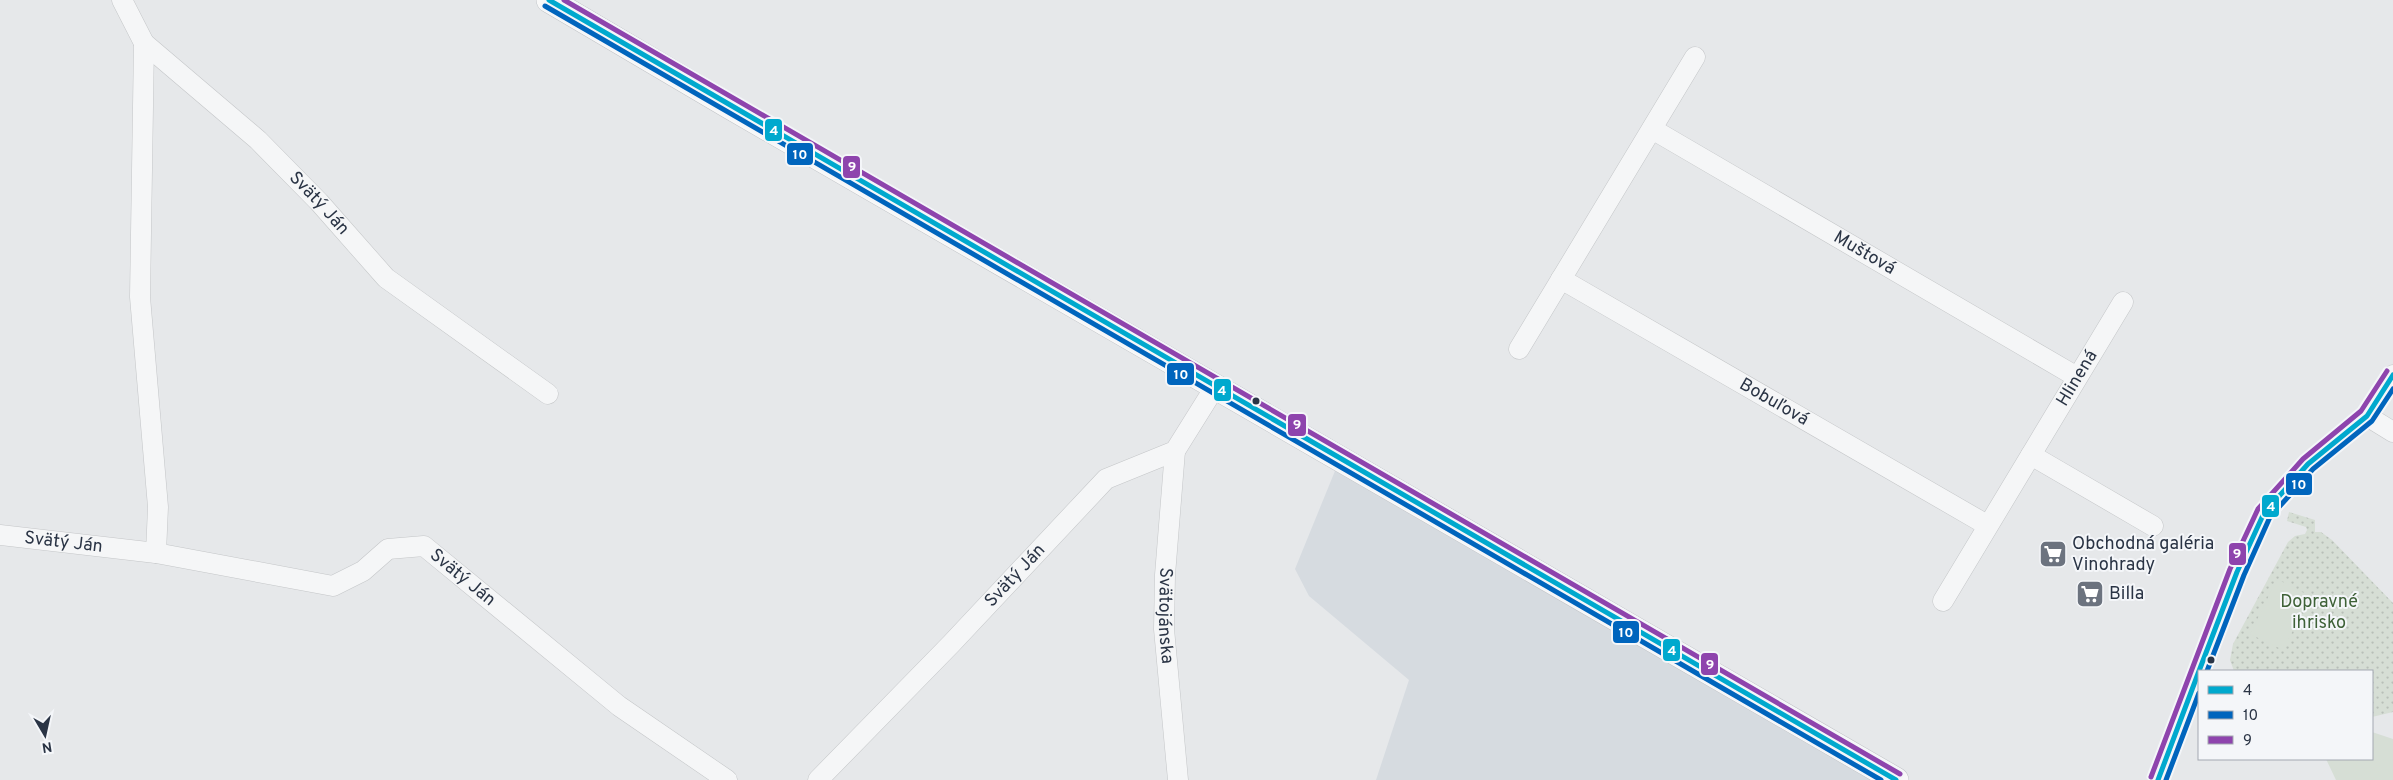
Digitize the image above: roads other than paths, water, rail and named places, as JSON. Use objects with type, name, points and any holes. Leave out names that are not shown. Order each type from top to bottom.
[{"type":"main road","points":[[549,0],[1896,780]]},
{"type":"street","name":"Svätý Ján","points":[[122,0],[144,43],[258,140],[319,202],[386,278],[548,394]]},
{"type":"street","name":"Svätý Ján","points":[[144,43],[140,297],[158,507],[156,553]]},
{"type":"street","points":[[1519,349],[1695,57]]},
{"type":"street","name":"Muštová","points":[[1652,129],[2077,378]]},
{"type":"street","name":"Bobuľová","points":[[1561,280],[1987,526]]},
{"type":"street","name":"Hlinená","points":[[1943,601],[2123,302]]},
{"type":"street","points":[[2200,670],[2234,579],[2264,513],[2308,464],[2367,416],[2393,375]]},
{"type":"street","points":[[1175,451],[1215,387]]},
{"type":"street","points":[[2367,416],[2393,432]]},
{"type":"street","name":"Svätý Ján","points":[[818,780],[951,644],[1106,479],[1175,451]]},
{"type":"street","name":"Svätojánska","points":[[1175,451],[1165,575],[1164,629],[1178,780]]},
{"type":"street","points":[[2031,455],[2153,526]]},
{"type":"street","name":"Svätý Ján","points":[[0,535],[156,553],[217,563],[274,577],[333,586],[363,571],[388,549],[424,546],[619,706],[727,780]]},
{"type":"street","points":[[2158,780],[2198,674]]},
{"type":"place","name":"Obchodná galéria Vinohrady","points":[[2053,554]]},
{"type":"place","name":"Billa","points":[[2090,594]]},
{"type":"park label","name":"Dopravné ihrisko","points":[[2319,612]]}]
